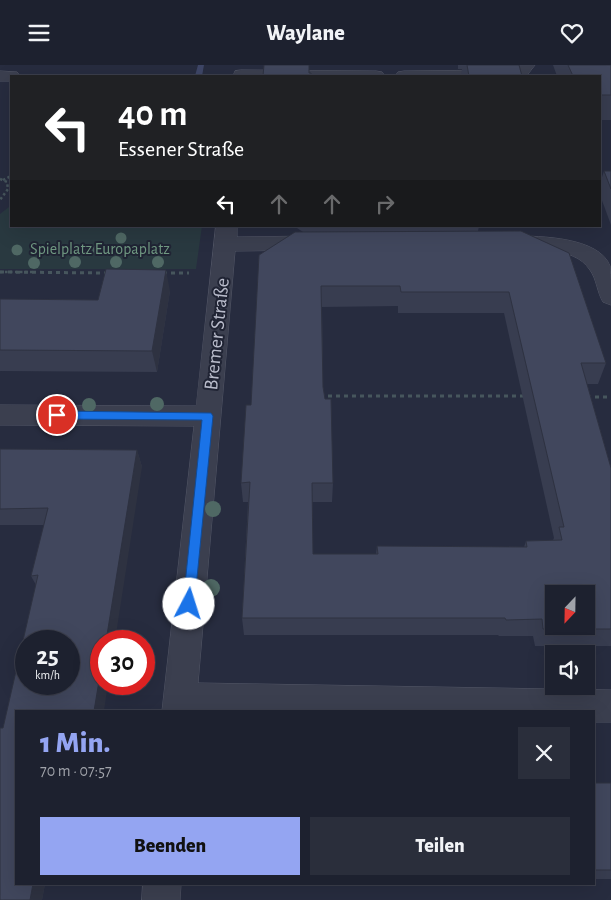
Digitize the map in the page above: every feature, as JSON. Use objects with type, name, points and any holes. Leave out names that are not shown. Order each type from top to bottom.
[{"type":"street","points":[[508,75],[522,70],[527,65]]},
{"type":"street","points":[[241,72],[342,75]]},
{"type":"street","points":[[226,235],[336,243]]},
{"type":"street","name":"Bremer Straße","points":[[180,705],[226,235]]},
{"type":"street","points":[[495,243],[551,245],[578,250],[591,257],[601,269],[611,297]]},
{"type":"street","points":[[0,415],[208,416]]},
{"type":"street","points":[[180,705],[611,706]]},
{"type":"street","points":[[160,900],[162,885]]},
{"type":"path","points":[[0,200],[8,189],[6,182],[1,180]]},
{"type":"path","points":[[0,272],[116,273]]},
{"type":"path","points":[[154,273],[222,273]]},
{"type":"path","points":[[317,396],[533,397]]},
{"type":"path","points":[[582,397],[611,397]]},
{"type":"green space","name":"Spielplatz Europaplatz","points":[[10,204],[10,227],[202,227],[196,269],[0,269],[0,214]]},
{"type":"building","points":[[264,65],[309,65],[309,73],[311,73],[311,75],[263,75]]},
{"type":"building","points":[[467,65],[519,65],[522,75],[469,75]]},
{"type":"building","points":[[568,65],[611,65],[611,95],[601,95],[601,75],[573,75]]},
{"type":"building","points":[[604,171],[611,171],[611,189]]},
{"type":"building","points":[[521,231],[569,253],[606,363],[581,363],[611,468],[611,629],[595,629],[595,585],[545,585],[545,629],[543,629],[542,619],[242,618],[250,482],[241,483],[246,405],[251,405],[259,255],[295,232]],"holes":[[[321,286],[400,286],[401,292],[509,292],[564,527],[559,527],[562,540],[526,541],[527,547],[377,546],[378,554],[313,554],[312,483],[333,483],[331,399],[325,399],[323,387]]]},
{"type":"building","points":[[106,269],[166,270],[152,351],[0,350],[0,299],[98,300]]},
{"type":"building","points":[[0,449],[137,450],[108,630],[90,630],[90,695],[97,695],[94,710],[15,710],[15,885],[33,885],[30,900],[0,900],[0,728],[3,728],[15,676],[15,695],[80,695],[80,630],[25,630],[38,575],[31,576],[48,508],[0,509]]},
{"type":"building","points":[[595,783],[611,783],[611,870],[595,870]]},
{"type":"waterway","points":[[199,75],[201,65]]},
{"type":"route","points":[[57,415],[208,416],[189,604]]}]
